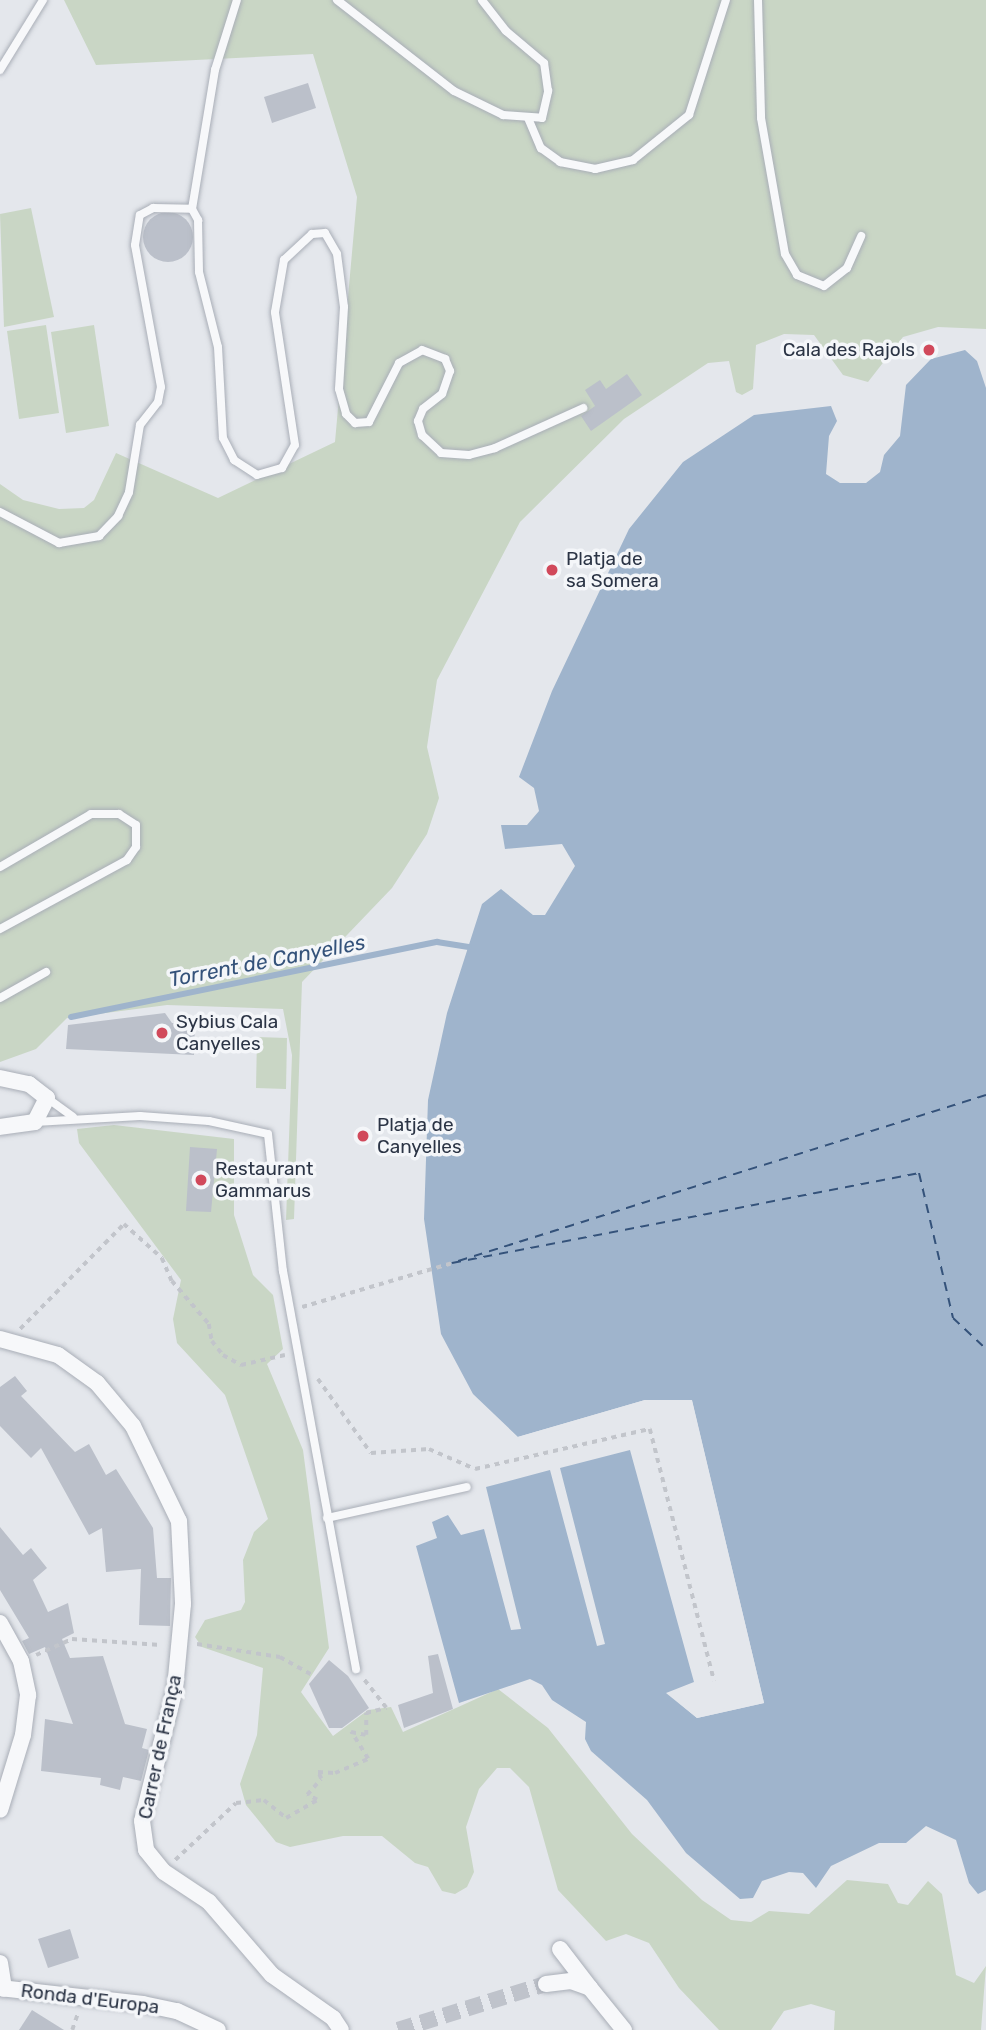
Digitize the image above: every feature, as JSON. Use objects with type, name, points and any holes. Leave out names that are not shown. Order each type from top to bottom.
[{"type":"street","points":[[0,1078],[29,1084],[47,1098],[35,1122],[0,1127]]},
{"type":"street","name":"Carrer de França","points":[[7,1339],[58,1355],[117,1403],[167,1488],[179,1521],[183,1604],[176,1688],[142,1821],[146,1850],[164,1872],[209,1902],[272,1975],[333,2018],[341,2030]]},
{"type":"street","points":[[0,1623],[21,1661],[28,1714],[0,1810]]},
{"type":"street","points":[[560,1949],[624,2030]]},
{"type":"street","points":[[0,1963],[2,1988]]},
{"type":"street","points":[[546,1984],[571,1981],[590,1988]]},
{"type":"street","name":"Ronda d'Europa","points":[[2,1988],[142,2004],[177,2011],[218,2030]]},
{"type":"lane","points":[[0,70],[43,0]]},
{"type":"lane","points":[[237,0],[215,70],[192,209],[198,220],[202,296],[218,347],[223,438],[233,460],[250,472],[270,475],[282,468],[295,445],[275,312],[284,260],[312,234],[325,233],[337,254],[344,307],[340,389],[346,414],[355,423],[369,422],[400,363],[422,350],[445,359],[450,371],[442,394],[423,409],[418,421],[422,435],[441,453],[469,455],[495,448],[583,408]]},
{"type":"lane","points":[[337,0],[454,91],[503,115],[542,118],[547,105],[544,63],[506,31],[482,0]]},
{"type":"lane","points":[[528,118],[541,148],[560,162],[595,169],[633,160],[689,115],[726,0]]},
{"type":"lane","points":[[758,0],[761,118],[785,254],[797,275],[824,286],[847,268],[862,236]]},
{"type":"lane","points":[[0,512],[60,542],[99,536],[118,516],[129,492],[141,425],[158,402],[162,387],[136,258],[140,215],[166,206],[192,209]]},
{"type":"lane","points":[[0,867],[91,814],[119,814],[136,825],[136,847],[127,860],[0,929]]},
{"type":"lane","points":[[0,998],[46,972]]},
{"type":"lane","points":[[47,1098],[73,1117]]},
{"type":"lane","points":[[35,1122],[73,1117],[209,1121],[268,1134],[291,1310],[356,1669]]},
{"type":"lane","points":[[327,1518],[467,1487]]},
{"type":"path","points":[[7,1339],[124,1224],[162,1258],[172,1281],[209,1324],[212,1341],[223,1355],[241,1365],[300,1350],[371,1453],[429,1449],[475,1469],[497,1467],[650,1429],[714,1681]]},
{"type":"path","points":[[291,1310],[452,1263]]},
{"type":"path","points":[[164,1872],[236,1803],[264,1800],[286,1818],[317,1800],[307,1795],[321,1779],[318,1772],[335,1773],[368,1759],[351,1732],[366,1735],[366,1713],[386,1708],[356,1669]]},
{"type":"green space","points":[[64,0],[986,0],[986,329],[938,327],[903,337],[868,382],[843,375],[814,335],[784,334],[756,345],[753,389],[742,395],[736,392],[729,361],[708,363],[624,419],[520,522],[437,680],[427,747],[439,798],[427,834],[392,888],[302,982],[294,1219],[286,1220],[292,1055],[283,1009],[167,1005],[67,1018],[36,1049],[0,1062],[0,484],[23,500],[59,509],[84,508],[94,500],[116,453],[218,498],[335,442],[357,197],[313,54],[96,65]]},
{"type":"green space","points":[[31,208],[54,317],[4,327],[0,214]]},
{"type":"green space","points":[[46,325],[59,413],[19,419],[7,331]]},
{"type":"green space","points":[[94,325],[109,426],[66,433],[51,332]]},
{"type":"green space","points":[[257,1037],[287,1038],[286,1089],[256,1088]]},
{"type":"green space","points":[[114,1125],[234,1139],[234,1215],[253,1275],[273,1295],[283,1349],[267,1364],[303,1450],[329,1648],[301,1692],[333,1736],[368,1710],[391,1707],[403,1732],[498,1689],[548,1728],[632,1834],[702,1900],[731,1920],[751,1922],[769,1911],[809,1914],[847,1880],[888,1884],[898,1903],[908,1905],[928,1881],[942,1894],[956,1975],[974,1983],[986,1966],[981,2030],[834,2030],[835,2011],[811,2004],[784,2011],[771,2030],[719,2030],[679,1988],[649,1943],[626,1934],[606,1941],[558,1890],[529,1787],[510,1768],[497,1768],[479,1789],[466,1827],[474,1872],[467,1887],[455,1894],[442,1891],[428,1867],[415,1863],[382,1836],[343,1836],[290,1847],[276,1842],[246,1805],[240,1784],[257,1735],[263,1668],[202,1647],[195,1637],[205,1620],[241,1610],[245,1602],[243,1560],[254,1532],[268,1519],[225,1395],[177,1343],[173,1319],[181,1280],[79,1143],[77,1129]]},
{"type":"water","points":[[965,350],[977,361],[986,388],[986,1890],[978,1894],[969,1883],[956,1840],[926,1826],[906,1843],[879,1843],[831,1866],[816,1888],[803,1873],[789,1872],[762,1881],[753,1898],[740,1899],[686,1853],[647,1800],[591,1751],[585,1739],[586,1722],[552,1700],[542,1685],[530,1679],[459,1703],[416,1546],[437,1538],[432,1522],[448,1515],[461,1535],[484,1529],[511,1630],[521,1629],[486,1487],[550,1470],[597,1646],[605,1644],[560,1468],[630,1450],[694,1682],[666,1693],[697,1718],[764,1703],[692,1401],[645,1400],[518,1437],[473,1394],[441,1334],[424,1219],[428,1100],[447,1013],[482,904],[501,889],[533,915],[545,915],[575,866],[562,844],[505,849],[501,825],[527,825],[539,811],[534,788],[519,777],[552,691],[629,529],[683,462],[754,415],[831,406],[837,421],[829,436],[826,474],[840,483],[866,483],[880,472],[884,455],[900,436],[906,385],[931,359]]},
{"type":"pier","points":[[645,1400],[692,1400],[764,1703],[697,1718],[679,1703],[698,1714],[760,1700],[689,1404],[646,1404],[519,1441],[514,1438]]},
{"type":"building","points":[[308,83],[316,108],[272,123],[264,97]]},
{"type":"building","points":[[168,212],[185,220],[193,237],[185,254],[168,262],[151,254],[143,237],[151,220]]},
{"type":"building","points":[[627,374],[642,395],[591,431],[581,416],[595,406],[585,390],[600,380],[606,389]]},
{"type":"building","points":[[165,1013],[172,1023],[195,1024],[194,1055],[66,1049],[68,1025]]},
{"type":"building","name":"Restaurant Gammarus","points":[[190,1147],[217,1149],[211,1212],[186,1211]]},
{"type":"building","points":[[15,1376],[27,1391],[21,1396],[75,1452],[89,1444],[106,1475],[116,1469],[153,1528],[157,1578],[171,1578],[170,1626],[139,1625],[141,1569],[106,1572],[102,1528],[89,1535],[41,1448],[31,1458],[0,1426],[0,1387]]},
{"type":"building","points":[[0,1527],[23,1555],[31,1548],[47,1568],[33,1580],[48,1612],[68,1603],[74,1633],[62,1639],[70,1658],[103,1656],[125,1724],[147,1729],[142,1748],[149,1750],[141,1781],[123,1777],[120,1790],[100,1785],[101,1778],[41,1771],[45,1719],[73,1724],[45,1647],[29,1654],[22,1641],[29,1638],[0,1590]]},
{"type":"building","points":[[438,1654],[453,1709],[404,1728],[398,1705],[433,1693],[428,1656]]},
{"type":"building","points":[[329,1660],[348,1676],[369,1708],[342,1728],[329,1728],[309,1684]]},
{"type":"building","points":[[70,1929],[79,1958],[48,1968],[38,1939]]},
{"type":"building","points":[[32,2010],[64,2030],[19,2030]]},
{"type":"waterway","name":"Torrent de Canyelles","points":[[71,1017],[437,942],[469,947]]},
{"type":"ferry route","points":[[986,1095],[452,1263],[919,1173],[953,1318],[986,1349]]},
{"type":"tunnel","points":[[398,2030],[546,1984]]},
{"type":"place","name":"Cala des Rajols","points":[[929,350]]},
{"type":"place","name":"Platja de sa Somera","points":[[552,570]]},
{"type":"place","name":"Sybius Cala Canyelles","points":[[162,1033]]},
{"type":"place","name":"Platja de Canyelles","points":[[363,1136]]},
{"type":"place","name":"Restaurant Gammarus","points":[[201,1180]]}]
